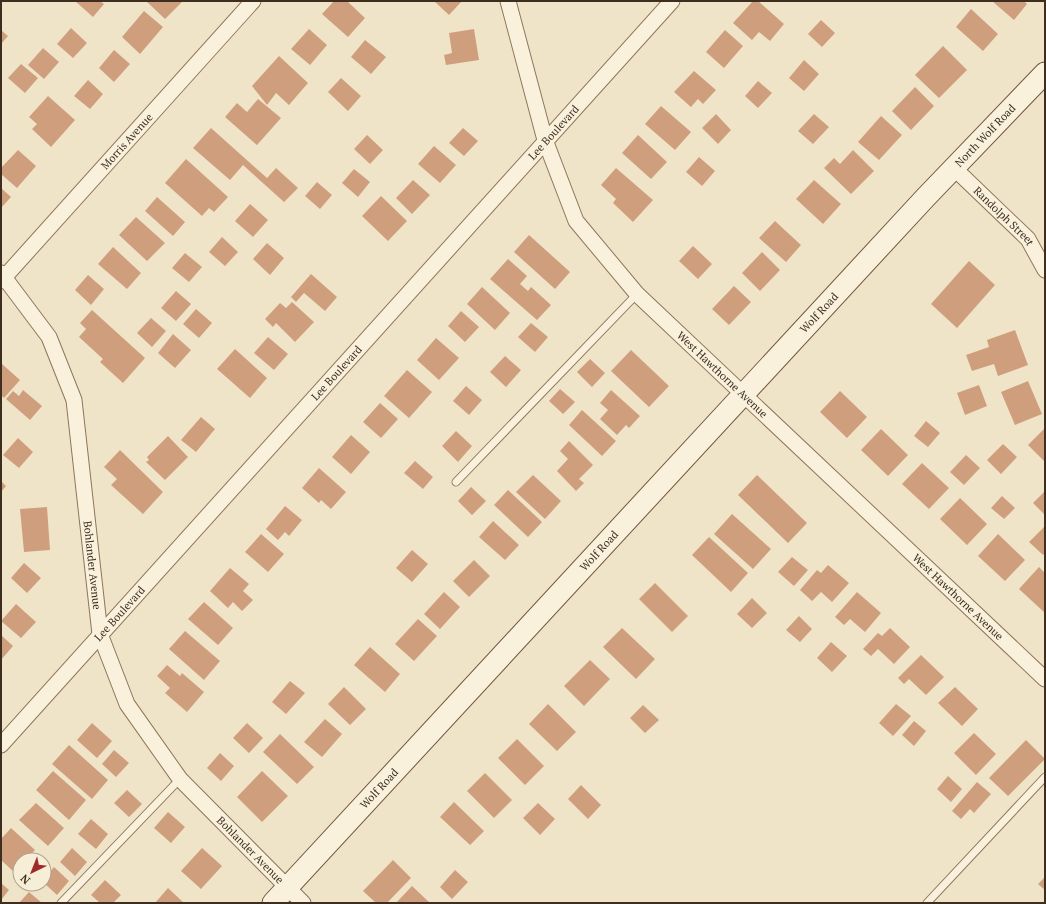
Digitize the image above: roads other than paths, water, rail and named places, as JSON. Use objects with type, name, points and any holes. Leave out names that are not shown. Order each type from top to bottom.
[{"type":"main road","name":"North Wolf Road","points":[[925,198],[955,169],[1045,73]]},
{"type":"main road","name":"Wolf Road","points":[[273,903],[925,198]]},
{"type":"street","name":"Morris Avenue","points":[[2,277],[253,1]]},
{"type":"street","name":"West Hawthorne Avenue","points":[[508,1],[545,140],[576,221],[637,294],[743,396],[1045,679]]},
{"type":"street","name":"Lee Boulevard","points":[[1,745],[545,140],[672,1]]},
{"type":"street","name":"Randolph Street","points":[[955,169],[1028,239],[1045,270]]},
{"type":"street","name":"Bohlander Avenue","points":[[2,277],[49,337],[74,400],[100,634],[128,704],[180,779],[303,903]]},
{"type":"lane","points":[[456,482],[637,294]]},
{"type":"lane","points":[[927,903],[1045,777]]},
{"type":"lane","points":[[61,903],[180,779]]}]
